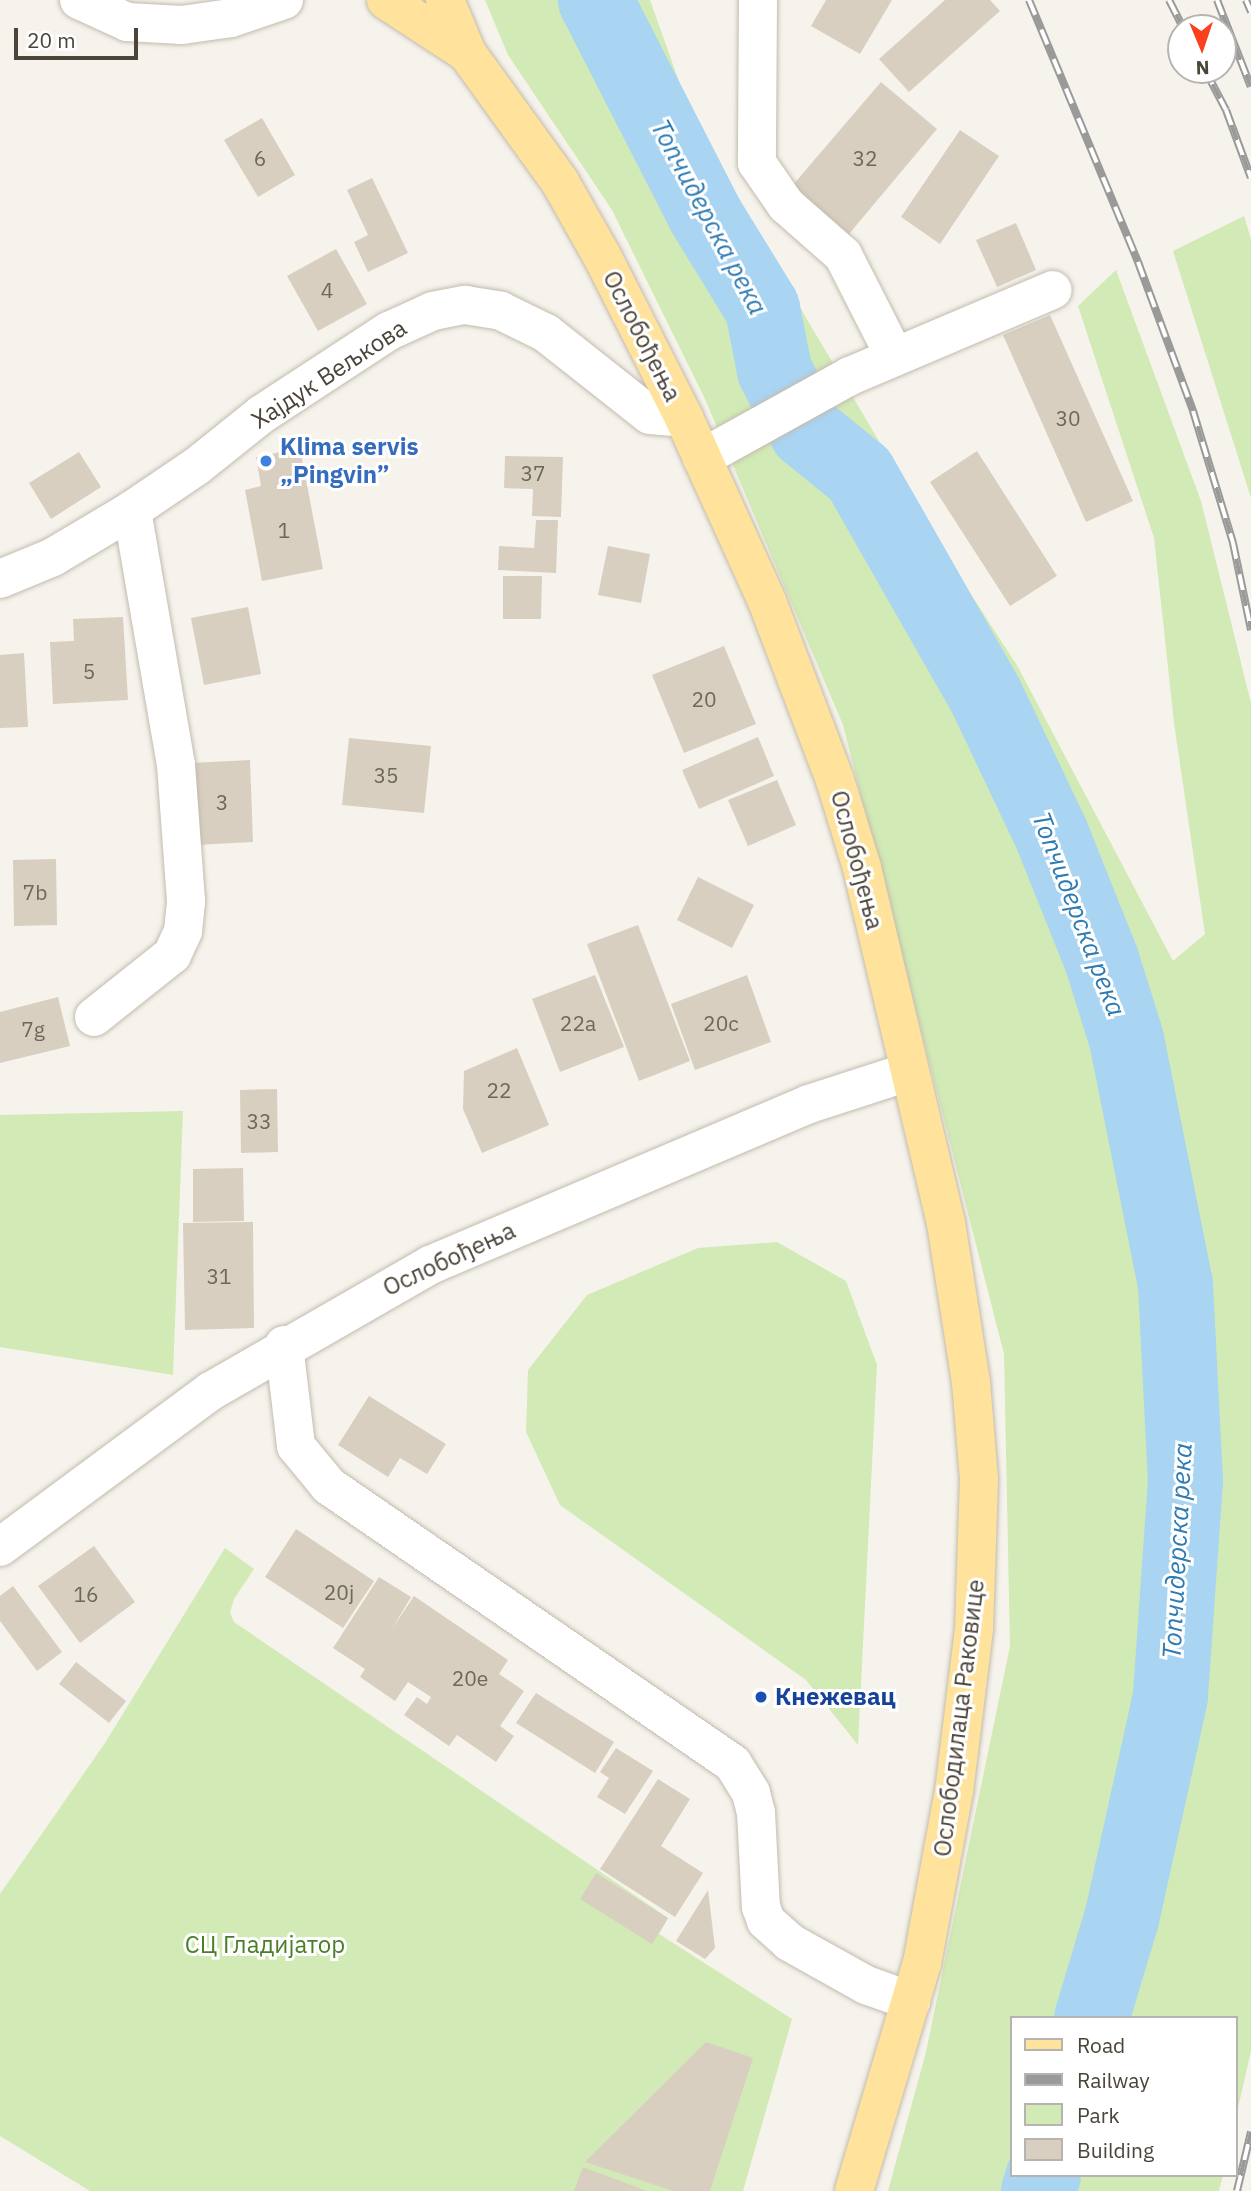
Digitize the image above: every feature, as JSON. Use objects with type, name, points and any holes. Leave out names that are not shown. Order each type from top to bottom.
[{"type":"main road","name":"Ослобођења","points":[[386,0],[467,54]]},
{"type":"main road","name":"Ослобођења","points":[[445,0],[467,54],[560,182],[684,418],[767,601],[835,780],[862,868],[908,1072]]},
{"type":"main road","name":"Ослободилаца Раковице","points":[[854,2191],[911,2001],[952,1804],[978,1577],[979,1479],[971,1382],[946,1223],[908,1072]]},
{"type":"street","points":[[79,0],[127,22],[182,25],[232,18],[284,0]]},
{"type":"street","points":[[182,25],[224,0]]},
{"type":"street","points":[[758,0],[757,163],[786,205],[843,255],[895,357]]},
{"type":"street","points":[[702,458],[850,376],[1053,290]]},
{"type":"street","name":"Хајдук Вељкова","points":[[0,579],[53,557],[132,510],[197,466],[272,407],[389,331],[433,310],[465,305],[501,311],[546,333],[650,415],[684,418]]},
{"type":"street","points":[[94,1017],[172,955],[183,931],[186,901],[177,765],[132,510]]},
{"type":"street","name":"Ослобођења","points":[[0,1547],[211,1391],[284,1345],[465,1249],[808,1104],[908,1072]]},
{"type":"street","points":[[284,1345],[296,1446],[329,1486],[733,1763],[751,1793],[756,1813],[761,1908],[766,1921],[789,1942],[866,1985],[911,2001]]},
{"type":"green space","points":[[485,0],[650,0],[698,135],[954,568],[1018,667],[1173,961],[1205,934],[1174,723],[1154,538],[1078,306],[1116,270],[1201,501],[1251,703],[1251,2051],[1237,2112],[1237,2016],[1126,2016],[1175,1824],[1191,1709],[1208,1402],[1170,1099],[1051,789],[944,587],[929,616],[1065,868],[1159,1189],[1185,1480],[1149,1801],[1087,2016],[1010,2016],[1010,2177],[1040,2177],[1037,2191],[888,2191],[926,2052],[1010,1646],[1004,1354],[843,725],[705,399],[612,210],[508,55]]},
{"type":"green space","points":[[1244,216],[1251,239],[1251,498],[1173,251]]},
{"type":"green space","points":[[183,1111],[173,1375],[0,1347],[0,1115]]},
{"type":"green space","points":[[777,1242],[846,1281],[877,1365],[858,1745],[806,1680],[560,1505],[526,1432],[528,1370],[587,1295],[698,1248]]},
{"type":"green space","name":"СЦ Гладијатор","points":[[225,1548],[254,1569],[234,1599],[230,1612],[234,1622],[668,1918],[659,1934],[792,2019],[743,2191],[90,2191],[0,2136],[0,1894],[105,1743]]},
{"type":"green space","points":[[1077,2177],[1222,2177],[1219,2191],[1073,2191]]},
{"type":"building","points":[[826,0],[892,0],[860,54],[811,26]]},
{"type":"building","points":[[945,0],[990,0],[1000,11],[909,92],[879,59]]},
{"type":"building","points":[[881,82],[937,129],[849,234],[792,186]]},
{"type":"building","points":[[262,118],[295,175],[258,197],[224,140]]},
{"type":"building","points":[[960,130],[999,156],[940,244],[901,217]]},
{"type":"building","points":[[372,178],[408,253],[368,272],[354,242],[368,235],[347,190]]},
{"type":"building","points":[[1016,223],[1036,270],[997,287],[976,240]]},
{"type":"building","points":[[336,249],[367,304],[318,331],[287,276]]},
{"type":"building","points":[[1050,315],[1133,501],[1086,522],[1003,335]]},
{"type":"building","points":[[300,448],[323,569],[262,581],[245,490],[261,486],[256,457]]},
{"type":"building","points":[[977,451],[1057,576],[1010,606],[930,482]]},
{"type":"building","points":[[79,452],[101,487],[51,519],[29,483]]},
{"type":"building","points":[[505,456],[563,457],[561,517],[532,516],[533,489],[504,488]]},
{"type":"building","points":[[536,520],[558,520],[556,573],[498,570],[499,546],[534,548]]},
{"type":"building","points":[[608,546],[650,554],[641,603],[598,595]]},
{"type":"building","points":[[503,576],[542,576],[541,619],[503,619]]},
{"type":"building","points":[[248,607],[261,674],[204,685],[191,618]]},
{"type":"building","points":[[123,617],[128,700],[53,704],[50,642],[74,641],[73,619]]},
{"type":"building","points":[[724,646],[756,724],[684,753],[652,675]]},
{"type":"building","points":[[24,653],[28,727],[0,728],[0,655]]},
{"type":"building","points":[[758,737],[774,776],[699,809],[682,770]]},
{"type":"building","points":[[349,738],[431,746],[424,813],[342,805]]},
{"type":"building","points":[[250,760],[253,842],[195,845],[191,763]]},
{"type":"building","points":[[777,780],[796,825],[748,846],[728,800]]},
{"type":"building","points":[[56,859],[57,925],[14,926],[13,860]]},
{"type":"building","points":[[698,877],[754,905],[732,948],[677,920]]},
{"type":"building","points":[[638,925],[690,1061],[639,1081],[587,944]]},
{"type":"building","points":[[595,975],[624,1047],[560,1072],[532,999]]},
{"type":"building","points":[[747,975],[771,1042],[695,1070],[671,1004]]},
{"type":"building","points":[[58,997],[70,1046],[0,1063],[0,1012]]},
{"type":"building","points":[[517,1048],[549,1125],[482,1153],[463,1109],[464,1071]]},
{"type":"building","points":[[277,1089],[278,1152],[241,1153],[240,1090]]},
{"type":"building","points":[[243,1168],[244,1221],[193,1222],[193,1169]]},
{"type":"building","points":[[253,1222],[254,1328],[185,1330],[183,1223]]},
{"type":"building","points":[[369,1396],[446,1444],[427,1474],[400,1458],[388,1477],[338,1445]]},
{"type":"building","points":[[296,1529],[374,1581],[343,1628],[265,1577]]},
{"type":"building","points":[[94,1546],[135,1602],[80,1643],[38,1586]]},
{"type":"building","points":[[379,1577],[411,1597],[392,1629],[414,1596],[508,1660],[499,1674],[524,1691],[500,1726],[514,1736],[496,1762],[457,1735],[449,1746],[404,1715],[417,1697],[427,1704],[431,1697],[408,1682],[395,1701],[360,1677],[365,1669],[333,1648]]},
{"type":"building","points":[[13,1586],[62,1652],[37,1671],[0,1621],[0,1596]]},
{"type":"building","points":[[76,1662],[126,1701],[109,1723],[59,1684]]},
{"type":"building","points":[[536,1693],[614,1742],[595,1773],[516,1723]]},
{"type":"building","points":[[616,1748],[653,1771],[625,1814],[597,1797],[609,1778],[600,1772]]},
{"type":"building","points":[[658,1779],[690,1799],[661,1846],[703,1873],[675,1917],[600,1869]]},
{"type":"building","points":[[596,1873],[668,1918],[652,1944],[580,1899]]},
{"type":"building","points":[[708,1890],[715,1948],[705,1959],[676,1941]]},
{"type":"building","points":[[706,2042],[753,2058],[710,2191],[673,2191],[585,2162]]},
{"type":"building","points":[[583,2167],[647,2191],[574,2191]]},
{"type":"waterway","name":"Топчидерска река","points":[[595,0],[705,215],[762,308],[774,370],[806,431],[859,474],[986,697],[1051,834],[1101,959],[1126,1039],[1175,1284],[1185,1480],[1170,1696],[1121,1918],[1092,2016]]},
{"type":"waterway","name":"Топчидерска река","points":[[1038,2191],[1042,2177]]},
{"type":"railway","points":[[1029,0],[1138,262],[1193,411],[1233,543],[1251,630]]},
{"type":"railway","points":[[1169,0],[1176,14]]},
{"type":"railway","points":[[1217,0],[1251,87]]},
{"type":"railway","points":[[1246,0],[1251,12]]},
{"type":"railway","points":[[1212,84],[1226,110],[1251,178]]},
{"type":"railway","points":[[1237,2191],[1251,2132]]},
{"type":"place","name":"Klima servis „Pingvin”","points":[[266,461]]},
{"type":"place","name":"Кнежевац","points":[[761,1697]]}]
